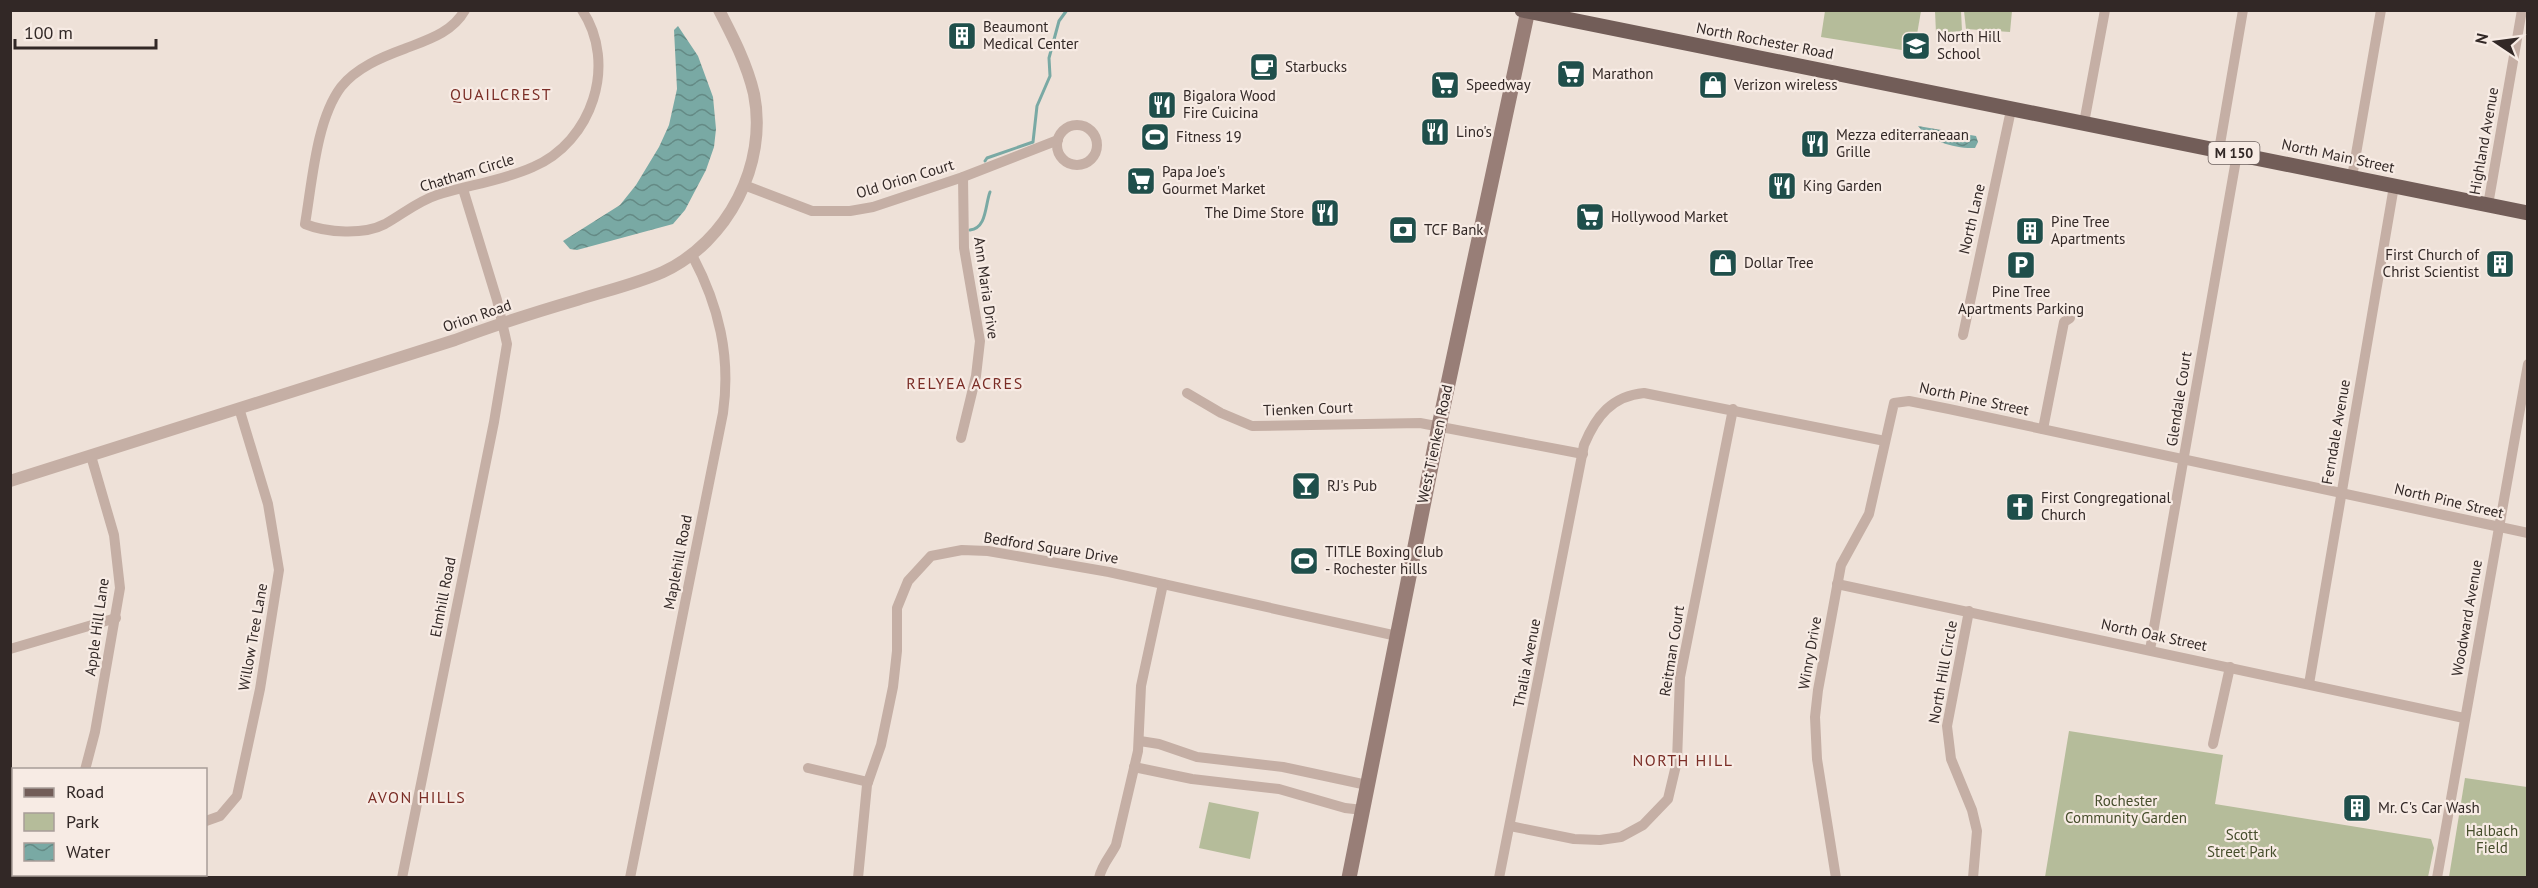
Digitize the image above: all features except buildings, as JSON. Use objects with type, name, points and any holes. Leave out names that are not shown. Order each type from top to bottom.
[{"type":"main road","name":"North Rochester Road","points":[[1526,11],[2006,108]]},
{"type":"main road","name":"West Tienken Road","points":[[1349,878],[1439,426],[1526,11]]},
{"type":"main road","name":"North Main Street","points":[[2006,108],[2528,213]]},
{"type":"street","name":"Chatham Circle","points":[[465,10],[448,30],[385,57],[361,70],[342,86],[323,130],[305,224],[324,230],[374,229],[426,199],[509,176],[544,161],[558,151],[584,121],[594,98],[599,64],[596,38],[587,12]]},
{"type":"street","name":"Orion Road","points":[[10,481],[455,340],[503,322],[629,284],[663,272],[692,255],[710,240],[744,185],[750,170],[755,144],[754,95],[742,55],[718,10]]},
{"type":"street","points":[[2084,123],[2105,10]]},
{"type":"street","points":[[2219,150],[2243,10]]},
{"type":"street","points":[[2352,177],[2381,10]]},
{"type":"street","name":"Highland Avenue","points":[[2488,205],[2522,10]]},
{"type":"street","name":"North Lane","points":[[1963,336],[2006,108]]},
{"type":"street","points":[[1039,148],[1060,154],[1070,164],[1083,164],[1093,157],[1097,146],[1090,130],[1078,126],[1066,129],[1058,140],[1060,154]]},
{"type":"street","name":"Old Orion Court","points":[[744,185],[799,208],[828,213],[873,207],[963,177],[1058,140]]},
{"type":"street","name":"Glendale Court","points":[[2150,650],[2237,154]]},
{"type":"street","name":"Ann Maria Drive","points":[[961,438],[973,395],[980,341],[964,248],[963,177]]},
{"type":"street","name":"Ferndale Avenue","points":[[2309,684],[2394,186]]},
{"type":"street","name":"Elmhill Road","points":[[402,878],[494,422],[507,344],[503,322],[463,189]]},
{"type":"street","name":"Maplehill Road","points":[[630,878],[723,413],[728,378],[720,331],[710,293],[692,255]]},
{"type":"street","points":[[2043,429],[2064,322],[2070,318]]},
{"type":"street","name":"Woodward Avenue","points":[[2437,878],[2528,364]]},
{"type":"street","name":"Tienken Court","points":[[1186,393],[1221,413],[1257,426],[1389,421],[1439,426]]},
{"type":"street","points":[[1439,426],[1583,454],[1590,432],[1608,406],[1630,394],[1644,393],[1885,441]]},
{"type":"street","name":"North Pine Street","points":[[1885,441],[1894,403],[1901,400],[2528,533]]},
{"type":"street","name":"Willow Tree Lane","points":[[207,821],[219,816],[237,796],[278,591],[279,570],[276,545],[259,472],[239,408]]},
{"type":"street","name":"Reitman Court","points":[[1510,826],[1574,839],[1600,840],[1622,837],[1643,825],[1668,799],[1677,761],[1680,677],[1733,409]]},
{"type":"street","name":"Winry Drive","points":[[1836,878],[1817,759],[1815,717],[1821,665],[1837,584],[1846,554],[1869,513],[1885,441]]},
{"type":"street","name":"Thalia Avenue","points":[[1499,878],[1583,454]]},
{"type":"street","name":"Apple Hill Lane","points":[[85,768],[120,588],[118,552],[91,456]]},
{"type":"street","name":"Bedford Square Drive","points":[[858,878],[868,782],[880,745],[891,696],[897,651],[897,608],[908,581],[931,556],[962,550],[988,551],[1109,572],[1397,636]]},
{"type":"street","points":[[1099,878],[1102,863],[1109,858],[1116,845],[1140,741],[1141,686],[1163,584]]},
{"type":"street","name":"North Oak Street","points":[[1837,584],[2464,718]]},
{"type":"street","name":"North Hill Circle","points":[[1969,611],[1947,726],[1951,759],[1972,810],[1977,831],[1973,878]]},
{"type":"street","points":[[10,649],[116,618]]},
{"type":"street","points":[[2213,744],[2230,667]]},
{"type":"street","points":[[1140,741],[1159,744],[1197,757],[1283,767],[1367,785]]},
{"type":"street","points":[[1134,766],[1192,779],[1279,789],[1345,808],[1363,810]]},
{"type":"street","points":[[808,768],[868,782]]},
{"type":"green space","points":[[1825,11],[1921,11],[1914,52],[1821,37]]},
{"type":"green space","points":[[1935,11],[1961,11],[1962,31],[1936,33]]},
{"type":"green space","points":[[1964,11],[2012,11],[2010,32],[1966,29]]},
{"type":"green space","name":"Rochester Community Garden","points":[[2069,731],[2223,755],[2215,804],[2431,839],[2434,848],[2428,877],[2045,877]]},
{"type":"green space","name":"Halbach Field","points":[[2465,778],[2527,787],[2527,877],[2449,877]]},
{"type":"green space","points":[[1209,802],[1259,812],[1250,859],[1199,848]]},
{"type":"water","points":[[678,26],[698,56],[713,97],[716,129],[714,147],[706,170],[685,210],[673,224],[577,250],[570,249],[563,241],[620,205],[636,185],[659,147],[669,125],[677,89],[674,30]]},
{"type":"water","points":[[1918,126],[1976,136],[1978,142],[1975,148],[1951,145],[1929,136]]},
{"type":"waterway","points":[[985,161],[987,158],[1033,142],[1037,106],[1050,76],[1049,58],[1059,21],[1067,10]]},
{"type":"waterway","points":[[970,230],[980,225],[990,192]]},
{"type":"place","name":"Beaumont Medical Center","points":[[962,36]]},
{"type":"place","name":"North Hill School","points":[[1916,46]]},
{"type":"place","name":"Starbucks","points":[[1264,67]]},
{"type":"place","name":"Marathon","points":[[1571,74]]},
{"type":"place","name":"Speedway","points":[[1445,85]]},
{"type":"place","name":"Verizon wireless","points":[[1713,85]]},
{"type":"place","name":"Bigalora Wood Fire Cuicina","points":[[1162,105]]},
{"type":"place","name":"Lino's","points":[[1435,132]]},
{"type":"place","name":"Fitness 19","points":[[1155,137]]},
{"type":"place","name":"Mezza editerraneaan Grille","points":[[1815,144]]},
{"type":"place","name":"Papa Joe's Gourmet Market","points":[[1141,181]]},
{"type":"place","name":"King Garden","points":[[1782,186]]},
{"type":"place","name":"The Dime Store","points":[[1325,213]]},
{"type":"place","name":"Hollywood Market","points":[[1590,217]]},
{"type":"place","name":"TCF Bank","points":[[1403,230]]},
{"type":"place","name":"Pine Tree Apartments","points":[[2030,231]]},
{"type":"place","name":"Dollar Tree","points":[[1723,263]]},
{"type":"place","name":"First Church of Christ Scientist","points":[[2500,264]]},
{"type":"place","name":"Pine Tree Apartments Parking","points":[[2021,265]]},
{"type":"place","name":"RJ's Pub","points":[[1306,486]]},
{"type":"place","name":"First Congregational Church","points":[[2020,507]]},
{"type":"place","name":"TITLE Boxing Club - Rochester hills","points":[[1304,561]]},
{"type":"place","name":"Mr. C's Car Wash","points":[[2357,808]]},
{"type":"district","name":"QUAILCREST","points":[[501,94]]},
{"type":"district","name":"RELYEA ACRES","points":[[965,383]]},
{"type":"district","name":"NORTH HILL","points":[[1683,760]]},
{"type":"district","name":"AVON HILLS","points":[[417,797]]},
{"type":"park label","name":"Scott Street Park","points":[[2242,844]]}]
